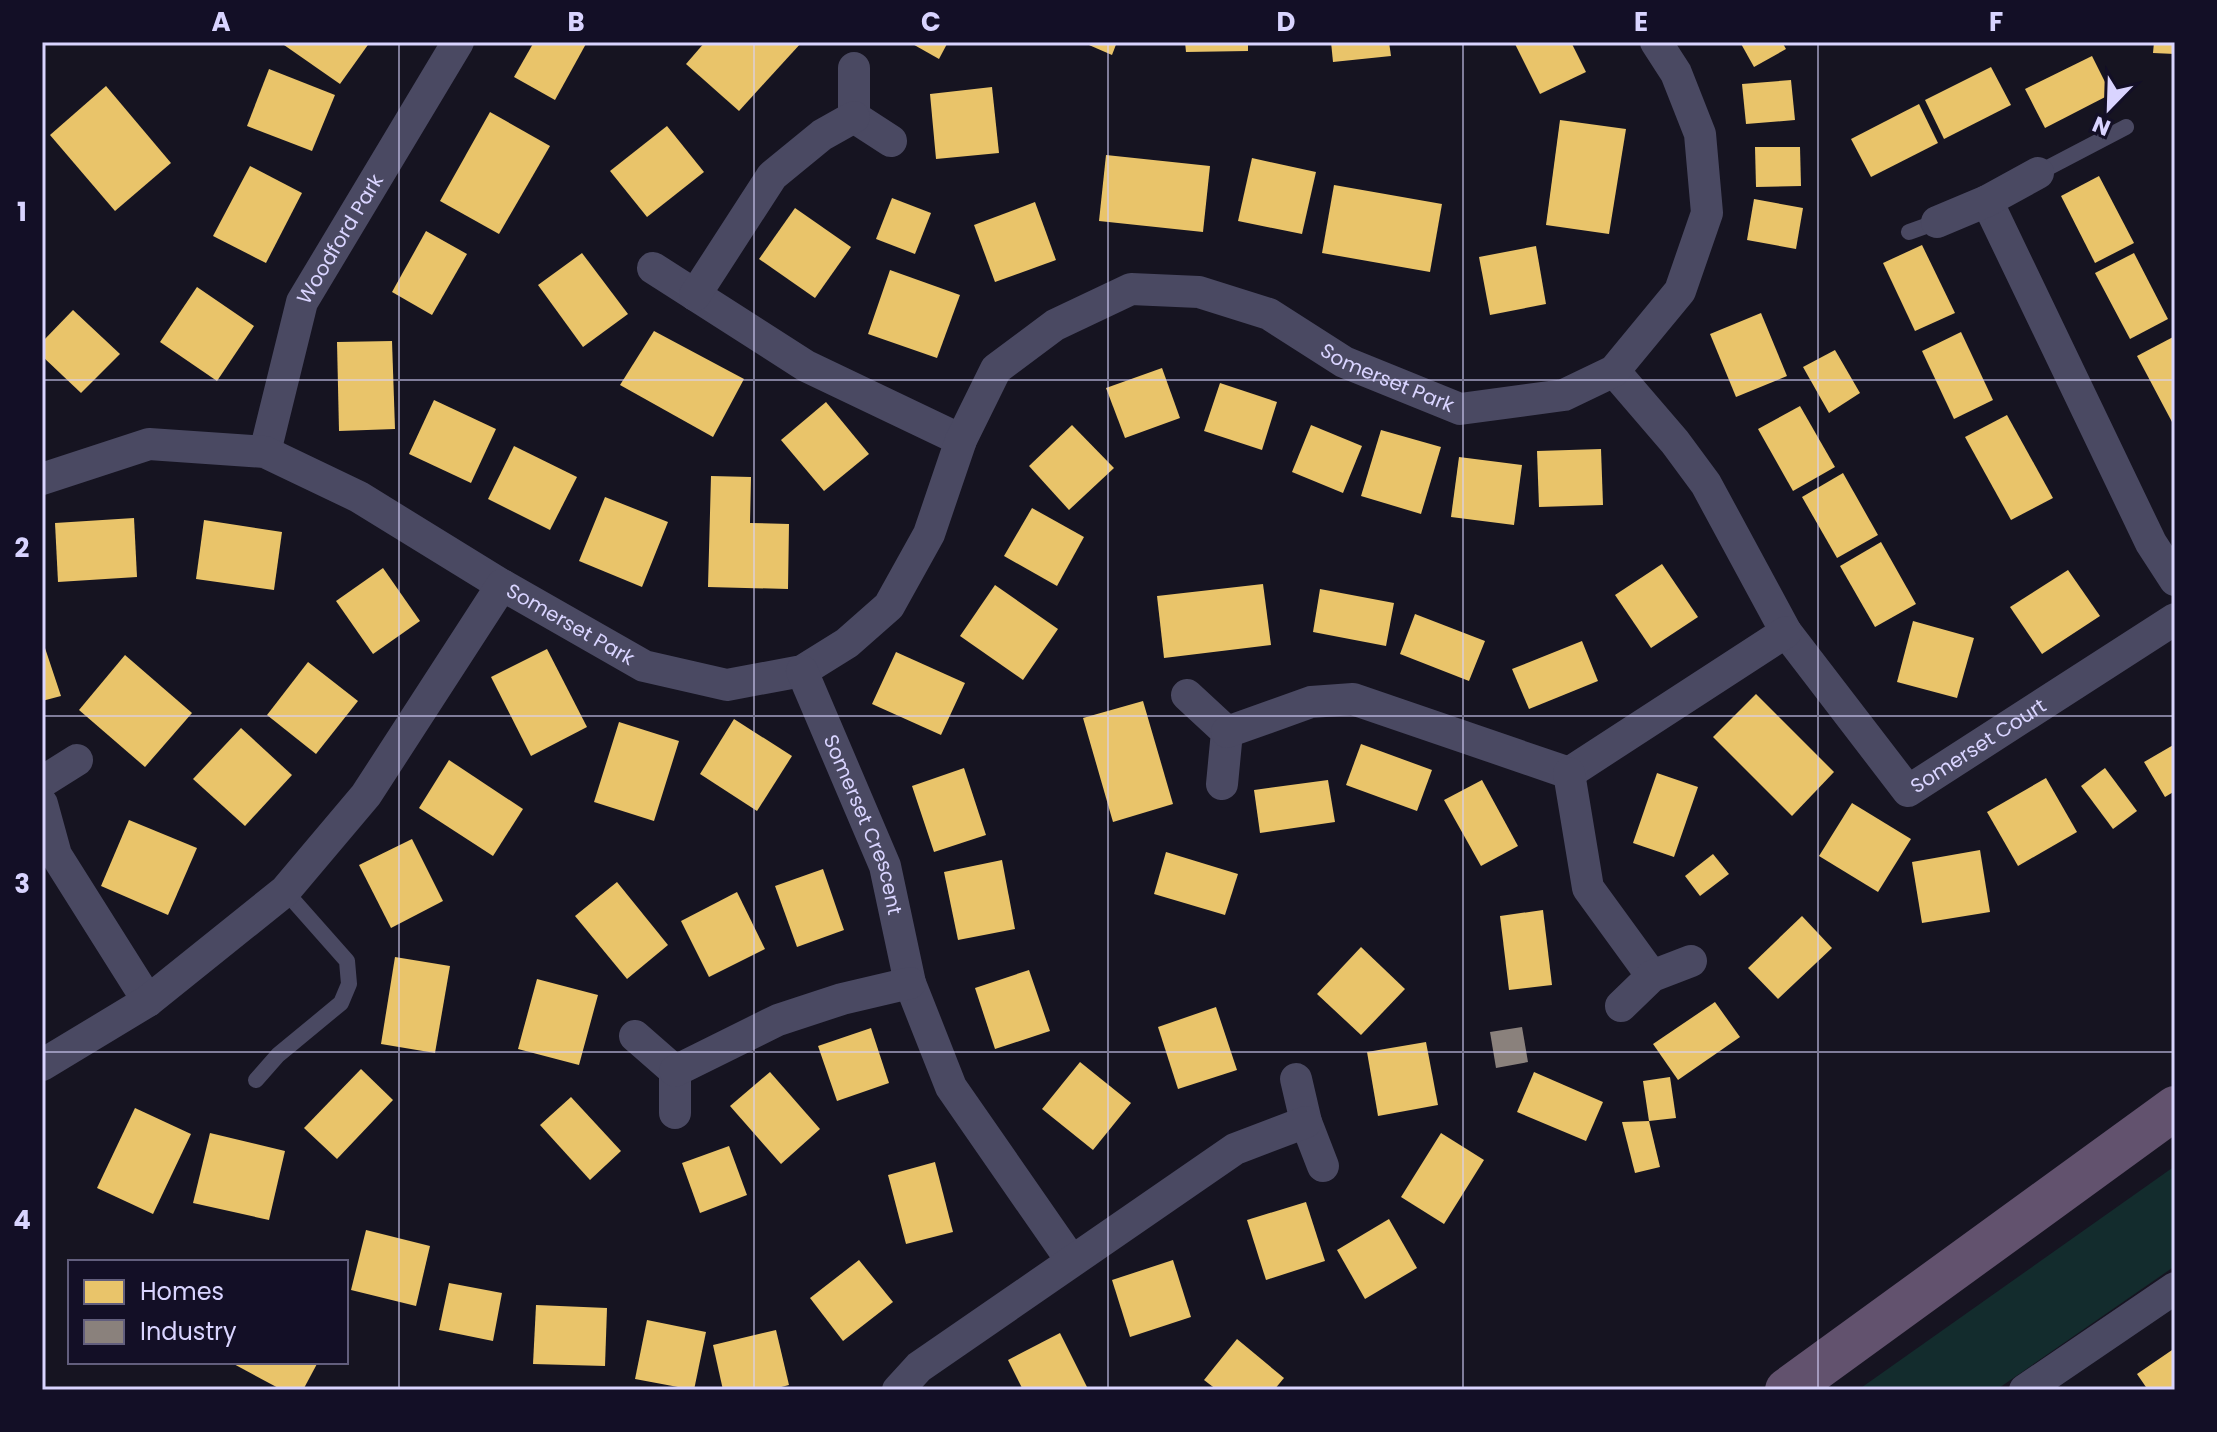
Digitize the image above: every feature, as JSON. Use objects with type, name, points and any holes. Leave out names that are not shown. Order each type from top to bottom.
[{"type":"highway","points":[[1787,1390],[2175,1108]]},
{"type":"street","name":"Woodford Park","points":[[265,452],[302,302],[458,42]]},
{"type":"street","name":"Somerset Park","points":[[42,1065],[148,1001],[285,891],[366,795],[502,585],[644,666],[727,685],[802,671],[847,643],[889,606],[929,534],[961,440],[996,369],[1055,325],[1131,289],[1199,292],[1269,314],[1344,362],[1460,409],[1564,395],[1614,371],[1680,291],[1707,213],[1700,134],[1676,73],[1656,42]]},
{"type":"street","points":[[854,68],[854,117]]},
{"type":"street","points":[[854,117],[891,141]]},
{"type":"street","points":[[695,295],[772,176],[822,135],[854,117]]},
{"type":"street","points":[[1923,227],[1987,201],[2038,173]]},
{"type":"street","points":[[1987,201],[2151,543],[2175,580]]},
{"type":"street","points":[[653,268],[806,366],[961,440]]},
{"type":"street","name":"Somerset Court","points":[[1614,371],[1675,442],[1706,484],[1786,632],[1908,791],[2175,619]]},
{"type":"street","points":[[44,472],[149,444],[265,452],[359,497],[502,585]]},
{"type":"street","points":[[1569,773],[1786,632]]},
{"type":"street","name":"Somerset Crescent","points":[[802,671],[885,866],[910,983],[951,1087],[1071,1260]]},
{"type":"street","points":[[1187,695],[1227,732]]},
{"type":"street","points":[[1227,732],[1311,702],[1353,699],[1569,773]]},
{"type":"street","points":[[1222,784],[1227,732]]},
{"type":"street","points":[[42,782],[77,760]]},
{"type":"street","points":[[1569,773],[1588,888],[1652,976]]},
{"type":"street","points":[[42,804],[56,855],[148,1001]]},
{"type":"street","points":[[1621,1006],[1652,976],[1691,961]]},
{"type":"street","points":[[675,1071],[778,1020],[842,999],[910,983]]},
{"type":"street","points":[[635,1036],[675,1071],[675,1113]]},
{"type":"street","points":[[1296,1079],[1306,1122],[1323,1166]]},
{"type":"street","points":[[898,1390],[919,1367],[1235,1149],[1306,1122]]},
{"type":"street","points":[[2025,1390],[2175,1288]]},
{"type":"lane","points":[[2038,173],[2126,127]]},
{"type":"lane","points":[[256,1080],[278,1055],[341,1003],[349,984],[347,961],[285,891]]},
{"type":"green space","points":[[2175,1166],[2175,1266],[1996,1390],[1858,1390]]},
{"type":"building: Homes","points":[[286,42],[370,42],[340,84],[284,45]]},
{"type":"building: Homes","points":[[534,42],[587,42],[555,100],[514,77]]},
{"type":"building: Homes","points":[[705,42],[802,42],[739,111],[686,64]]},
{"type":"building: Homes","points":[[909,42],[948,42],[939,59]]},
{"type":"building: Homes","points":[[1082,42],[1117,42],[1112,55]]},
{"type":"building: Homes","points":[[1185,42],[1248,42],[1248,51],[1186,52]]},
{"type":"building: Homes","points":[[1331,42],[1389,42],[1391,56],[1333,62]]},
{"type":"building: Homes","points":[[1514,42],[1571,42],[1586,72],[1540,94]]},
{"type":"building: Homes","points":[[1740,42],[1782,42],[1786,49],[1754,67]]},
{"type":"building: Homes","points":[[2154,42],[2175,42],[2175,54],[2153,53]]},
{"type":"building: Homes","points":[[2092,56],[2111,94],[2045,128],[2025,89]]},
{"type":"building: Homes","points":[[1991,67],[2011,105],[1944,139],[1925,100]]},
{"type":"building: Homes","points":[[269,69],[335,95],[312,151],[247,126]]},
{"type":"building: Homes","points":[[1791,80],[1795,120],[1746,124],[1742,84]]},
{"type":"building: Homes","points":[[106,86],[171,163],[115,211],[50,135]]},
{"type":"building: Homes","points":[[992,87],[999,153],[936,159],[930,94]]},
{"type":"building: Homes","points":[[1919,104],[1938,143],[1871,177],[1851,139]]},
{"type":"building: Homes","points":[[490,112],[550,146],[499,234],[440,201]]},
{"type":"building: Homes","points":[[1560,120],[1626,129],[1609,234],[1546,225]]},
{"type":"building: Homes","points":[[667,126],[704,172],[647,217],[610,171]]},
{"type":"building: Homes","points":[[1755,147],[1800,147],[1801,186],[1756,187]]},
{"type":"building: Homes","points":[[1106,155],[1210,166],[1203,232],[1099,221]]},
{"type":"building: Homes","points":[[1252,158],[1316,172],[1302,234],[1238,221]]},
{"type":"building: Homes","points":[[250,166],[302,193],[266,263],[213,236]]},
{"type":"building: Homes","points":[[2099,176],[2134,243],[2095,263],[2061,196]]},
{"type":"building: Homes","points":[[1334,185],[1442,204],[1430,272],[1322,253]]},
{"type":"building: Homes","points":[[892,198],[931,213],[915,254],[876,239]]},
{"type":"building: Homes","points":[[1754,199],[1803,208],[1796,249],[1747,240]]},
{"type":"building: Homes","points":[[1035,202],[1056,260],[995,282],[974,225]]},
{"type":"building: Homes","points":[[795,208],[851,247],[815,298],[759,259]]},
{"type":"building: Homes","points":[[426,231],[467,254],[432,315],[392,292]]},
{"type":"building: Homes","points":[[1922,245],[1955,313],[1915,331],[1883,263]]},
{"type":"building: Homes","points":[[1536,246],[1546,304],[1490,315],[1479,257]]},
{"type":"building: Homes","points":[[582,253],[628,314],[583,347],[538,285]]},
{"type":"building: Homes","points":[[2134,253],[2168,319],[2130,339],[2095,273]]},
{"type":"building: Homes","points":[[890,270],[960,295],[937,358],[868,334]]},
{"type":"building: Homes","points":[[197,287],[254,326],[217,381],[160,342]]},
{"type":"building: Homes","points":[[73,310],[120,354],[81,393],[42,356],[42,342]]},
{"type":"building: Homes","points":[[1761,313],[1787,376],[1736,397],[1710,334]]},
{"type":"building: Homes","points":[[654,331],[744,379],[713,437],[620,385]]},
{"type":"building: Homes","points":[[1961,332],[1993,400],[1954,419],[1922,351]]},
{"type":"building: Homes","points":[[2175,336],[2175,420],[2172,422],[2137,356]]},
{"type":"building: Homes","points":[[392,341],[395,429],[339,431],[337,342]]},
{"type":"building: Homes","points":[[1835,350],[1860,393],[1829,413],[1803,367]]},
{"type":"building: Homes","points":[[1162,368],[1180,418],[1125,438],[1106,388]]},
{"type":"building: Homes","points":[[1220,383],[1277,402],[1262,450],[1204,431]]},
{"type":"building: Homes","points":[[434,400],[496,429],[471,483],[409,454]]},
{"type":"building: Homes","points":[[826,402],[869,454],[824,491],[781,440]]},
{"type":"building: Homes","points":[[1800,406],[1835,467],[1793,491],[1758,429]]},
{"type":"building: Homes","points":[[2007,415],[2053,498],[2011,520],[1965,437]]},
{"type":"building: Homes","points":[[1072,425],[1114,468],[1069,510],[1029,466]]},
{"type":"building: Homes","points":[[1311,425],[1362,446],[1343,493],[1292,472]]},
{"type":"building: Homes","points":[[1381,430],[1441,447],[1421,514],[1361,496]]},
{"type":"building: Homes","points":[[514,446],[577,477],[550,530],[488,499]]},
{"type":"building: Homes","points":[[1601,449],[1603,505],[1539,507],[1537,451]]},
{"type":"building: Homes","points":[[1459,457],[1522,465],[1514,525],[1451,517]]},
{"type":"building: Homes","points":[[1843,473],[1878,535],[1837,558],[1802,497]]},
{"type":"building: Homes","points":[[711,476],[751,477],[750,523],[789,524],[788,589],[708,587]]},
{"type":"building: Homes","points":[[605,497],[668,522],[642,587],[579,561]]},
{"type":"building: Homes","points":[[1032,508],[1084,537],[1057,586],[1004,556]]},
{"type":"building: Homes","points":[[134,518],[137,577],[58,582],[55,523]]},
{"type":"building: Homes","points":[[204,520],[282,532],[274,590],[196,579]]},
{"type":"building: Homes","points":[[1881,542],[1916,604],[1875,627],[1840,566]]},
{"type":"building: Homes","points":[[1662,564],[1698,617],[1651,648],[1615,595]]},
{"type":"building: Homes","points":[[383,568],[420,621],[373,654],[336,601]]},
{"type":"building: Homes","points":[[2068,570],[2100,616],[2042,654],[2010,607]]},
{"type":"building: Homes","points":[[1263,584],[1271,645],[1164,658],[1157,596]]},
{"type":"building: Homes","points":[[995,585],[1058,629],[1023,680],[960,636]]},
{"type":"building: Homes","points":[[1320,589],[1394,603],[1386,646],[1313,632]]},
{"type":"building: Homes","points":[[1415,614],[1485,641],[1469,681],[1400,654]]},
{"type":"building: Homes","points":[[1913,621],[1974,638],[1957,698],[1897,682]]},
{"type":"building: Homes","points":[[42,639],[61,696],[42,701]]},
{"type":"building: Homes","points":[[1582,641],[1598,681],[1529,709],[1512,669]]},
{"type":"building: Homes","points":[[547,649],[587,727],[531,756],[491,677]]},
{"type":"building: Homes","points":[[896,652],[965,683],[941,735],[872,704]]},
{"type":"building: Homes","points":[[125,655],[192,713],[145,767],[79,710]]},
{"type":"building: Homes","points":[[308,662],[358,701],[316,754],[267,715]]},
{"type":"building: Homes","points":[[1756,694],[1834,772],[1792,816],[1713,737]]},
{"type":"building: Homes","points":[[1143,701],[1173,804],[1113,822],[1083,718]]},
{"type":"building: Homes","points":[[734,719],[792,756],[757,811],[700,774]]},
{"type":"building: Homes","points":[[619,722],[679,741],[654,821],[594,802]]},
{"type":"building: Homes","points":[[241,728],[292,775],[245,826],[193,779]]},
{"type":"building: Homes","points":[[1361,744],[1432,770],[1417,811],[1346,785]]},
{"type":"building: Homes","points":[[2175,744],[2175,791],[2165,797],[2144,762]]},
{"type":"building: Homes","points":[[449,760],[523,809],[493,856],[419,808]]},
{"type":"building: Homes","points":[[964,768],[986,835],[934,852],[912,786]]},
{"type":"building: Homes","points":[[2105,768],[2137,811],[2113,829],[2081,786]]},
{"type":"building: Homes","points":[[1657,773],[1698,787],[1674,857],[1633,843]]},
{"type":"building: Homes","points":[[2046,778],[2077,832],[2018,866],[1987,812]]},
{"type":"building: Homes","points":[[1328,780],[1335,822],[1260,833],[1254,790]]},
{"type":"building: Homes","points":[[1482,780],[1518,846],[1481,866],[1444,800]]},
{"type":"building: Homes","points":[[1852,803],[1911,839],[1878,892],[1819,856]]},
{"type":"building: Homes","points":[[129,820],[197,848],[168,915],[101,886]]},
{"type":"building: Homes","points":[[412,839],[443,901],[391,928],[359,865]]},
{"type":"building: Homes","points":[[1980,850],[1990,912],[1922,923],[1912,862]]},
{"type":"building: Homes","points":[[1166,852],[1238,874],[1225,915],[1154,894]]},
{"type":"building: Homes","points":[[1713,854],[1729,874],[1700,896],[1685,876]]},
{"type":"building: Homes","points":[[1002,860],[1015,929],[958,940],[944,872]]},
{"type":"building: Homes","points":[[823,869],[844,930],[797,947],[775,886]]},
{"type":"building: Homes","points":[[617,882],[668,945],[627,979],[575,916]]},
{"type":"building: Homes","points":[[737,892],[765,949],[709,977],[681,921]]},
{"type":"building: Homes","points":[[1543,910],[1552,985],[1509,990],[1500,916]]},
{"type":"building: Homes","points":[[1802,916],[1832,948],[1778,999],[1748,968]]},
{"type":"building: Homes","points":[[1361,947],[1405,989],[1361,1035],[1317,994]]},
{"type":"building: Homes","points":[[395,957],[450,966],[435,1053],[381,1044]]},
{"type":"building: Homes","points":[[1029,970],[1050,1031],[995,1049],[975,988]]},
{"type":"building: Homes","points":[[537,979],[598,995],[579,1065],[518,1049]]},
{"type":"building: Homes","points":[[1715,1002],[1740,1037],[1678,1080],[1653,1044]]},
{"type":"building: Homes","points":[[1216,1007],[1237,1070],[1178,1089],[1158,1027]]},
{"type":"building: Homes","points":[[871,1028],[889,1083],[837,1101],[818,1046]]},
{"type":"building: Homes","points":[[1426,1042],[1438,1105],[1378,1116],[1367,1052]]},
{"type":"building: Homes","points":[[1080,1062],[1131,1103],[1093,1150],[1042,1109]]},
{"type":"building: Homes","points":[[361,1069],[393,1100],[337,1159],[304,1128]]},
{"type":"building: Homes","points":[[770,1072],[820,1129],[781,1164],[730,1106]]},
{"type":"building: Homes","points":[[1534,1072],[1603,1102],[1586,1141],[1517,1112]]},
{"type":"building: Homes","points":[[1670,1077],[1676,1118],[1649,1121],[1643,1081]]},
{"type":"building: Homes","points":[[571,1097],[621,1151],[590,1180],[540,1125]]},
{"type":"building: Homes","points":[[135,1108],[191,1134],[153,1214],[97,1188]]},
{"type":"building: Homes","points":[[1649,1121],[1660,1167],[1635,1173],[1622,1122]]},
{"type":"building: Homes","points":[[210,1133],[285,1151],[269,1220],[193,1203]]},
{"type":"building: Homes","points":[[1441,1133],[1484,1160],[1444,1224],[1401,1197]]},
{"type":"building: Homes","points":[[729,1146],[747,1195],[700,1213],[682,1163]]},
{"type":"building: Homes","points":[[935,1162],[953,1232],[906,1244],[888,1175]]},
{"type":"building: Homes","points":[[1306,1202],[1325,1261],[1266,1280],[1247,1220]]},
{"type":"building: Homes","points":[[1389,1219],[1417,1268],[1365,1299],[1337,1250]]},
{"type":"building: Homes","points":[[366,1230],[430,1246],[416,1306],[351,1290]]},
{"type":"building: Homes","points":[[859,1260],[893,1302],[843,1341],[810,1298]]},
{"type":"building: Homes","points":[[1173,1260],[1191,1317],[1130,1337],[1112,1280]]},
{"type":"building: Homes","points":[[449,1283],[502,1293],[493,1341],[439,1330]]},
{"type":"building: Homes","points":[[536,1305],[607,1308],[605,1366],[533,1364]]},
{"type":"building: Homes","points":[[647,1320],[706,1332],[694,1390],[635,1379]]},
{"type":"building: Homes","points":[[776,1330],[789,1385],[770,1390],[723,1390],[713,1345]]},
{"type":"building: Homes","points":[[1060,1333],[1088,1389],[1023,1390],[1008,1360]]},
{"type":"building: Homes","points":[[1237,1339],[1284,1378],[1274,1390],[1217,1390],[1204,1380]]},
{"type":"building: Homes","points":[[2175,1348],[2175,1390],[2148,1390],[2137,1374]]},
{"type":"building: Homes","points":[[234,1364],[317,1364],[303,1390],[282,1390]]},
{"type":"building: Industry","points":[[1522,1027],[1528,1062],[1496,1068],[1490,1032]]}]
